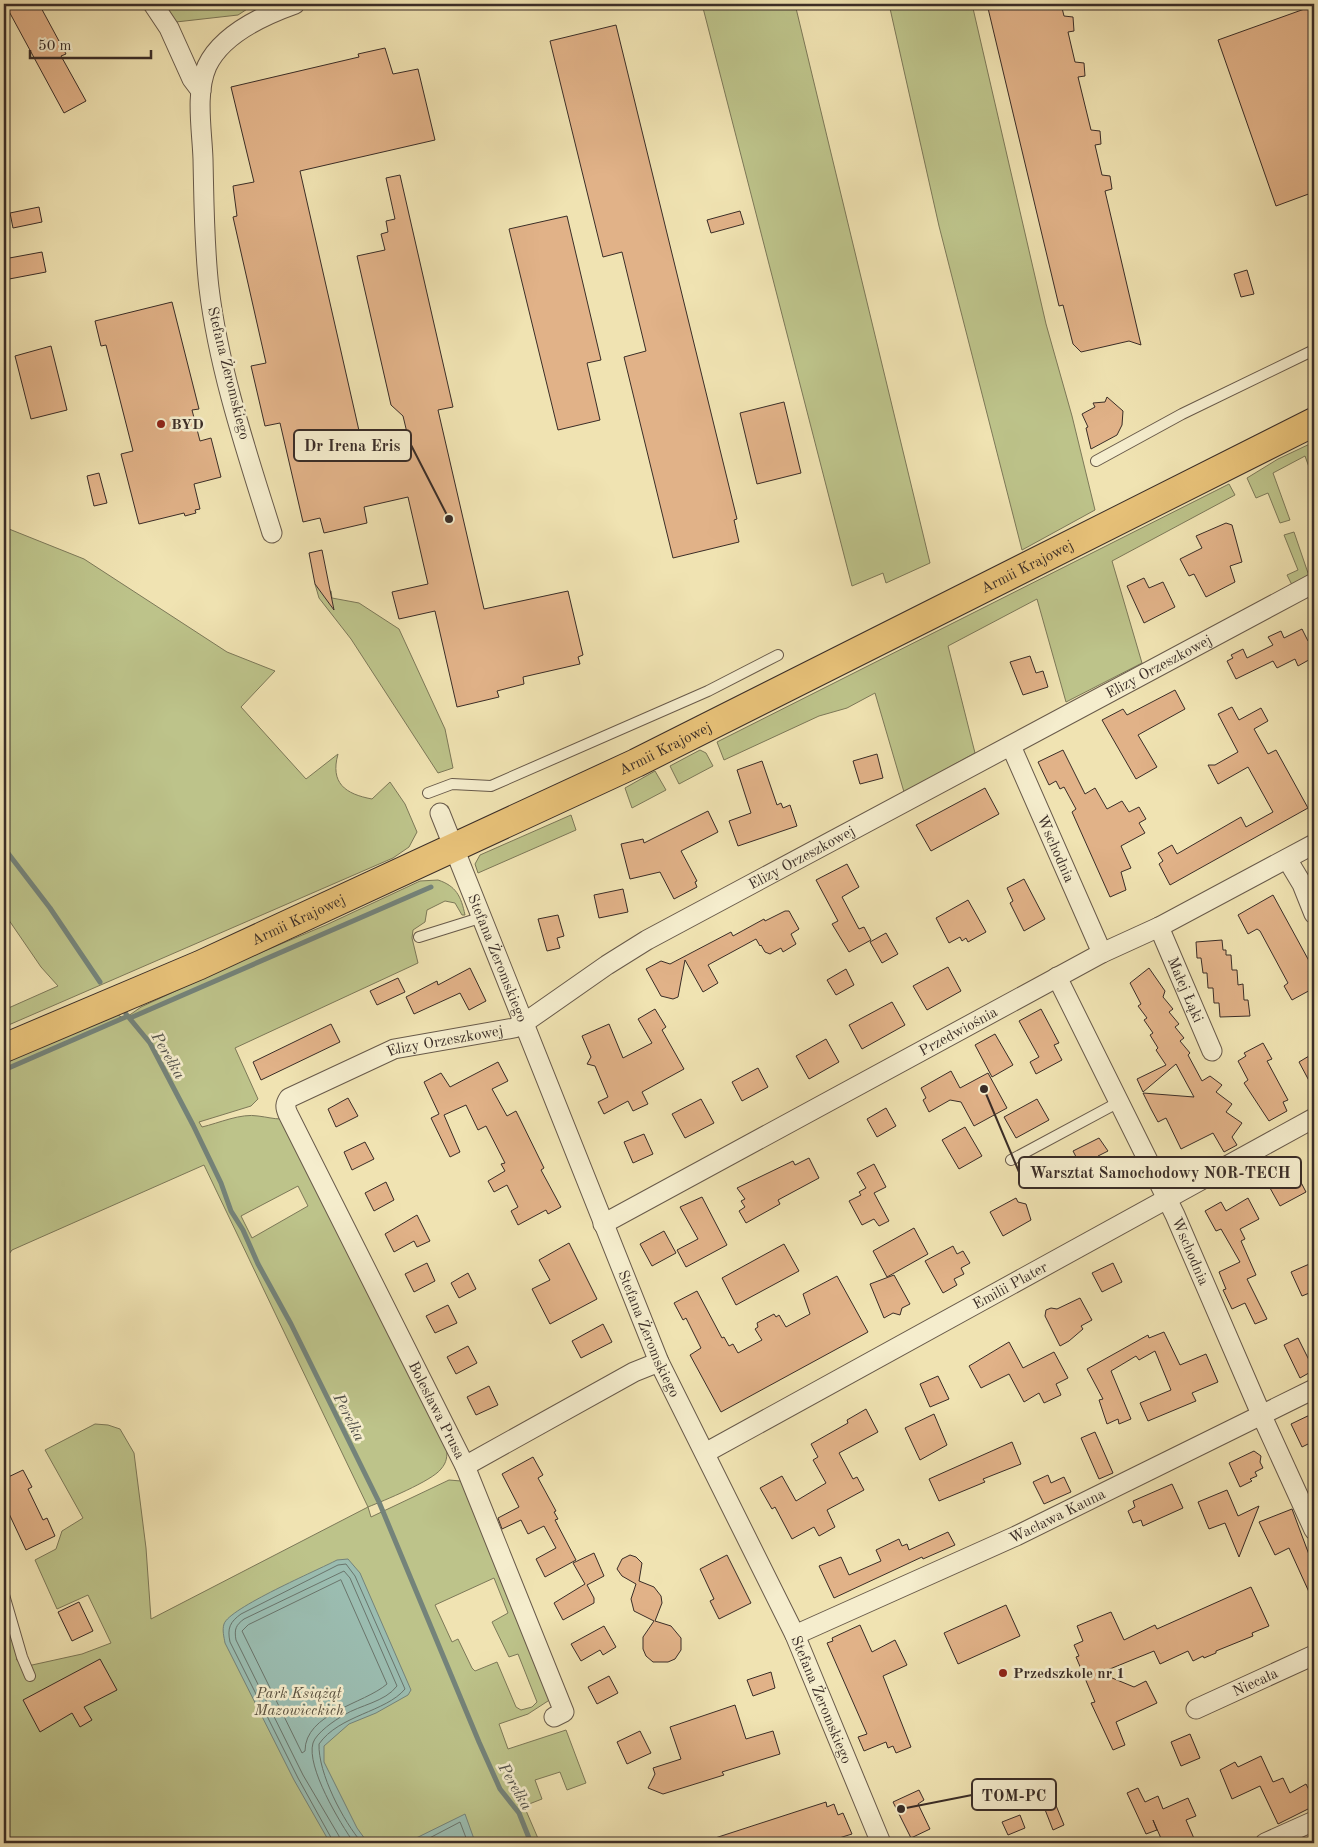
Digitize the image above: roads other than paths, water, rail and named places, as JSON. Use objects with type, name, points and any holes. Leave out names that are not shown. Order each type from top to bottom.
[{"type":"main road","name":"Armii Krajowej","points":[[4,1048],[200,965],[454,848],[743,710],[1314,422]]},
{"type":"street","points":[[153,4],[169,28],[192,79],[201,91]]},
{"type":"street","name":"Stefana Żeromskiego","points":[[272,533],[227,379],[212,307],[204,239],[201,91],[208,64],[228,40],[263,16],[295,4]]},
{"type":"street","name":"Elizy Orzeszkowej","points":[[285,1106],[290,1098],[394,1049],[514,1028],[524,1023],[607,965],[647,940],[1314,583]]},
{"type":"street","name":"Wschodnia","points":[[1011,746],[1102,953]]},
{"type":"street","name":"Stefana Żeromskiego","points":[[440,813],[659,1362],[795,1635],[881,1843]]},
{"type":"street","name":"Przedwiośnia","points":[[603,1224],[1102,953],[1159,927],[1314,844]]},
{"type":"street","points":[[1287,859],[1302,884],[1314,914]]},
{"type":"street","name":"Małej Łąki","points":[[1159,927],[1212,1051]]},
{"type":"street","name":"Wschodnia","points":[[1058,977],[1168,1199],[1261,1414],[1314,1530]]},
{"type":"street","name":"Bolesława Prusa","points":[[285,1106],[465,1466],[564,1712],[554,1717]]},
{"type":"street","name":"Emilii Plater","points":[[705,1453],[1314,1118]]},
{"type":"street","points":[[465,1466],[634,1372],[659,1362]]},
{"type":"street","name":"Wacława Kauna","points":[[795,1635],[1016,1536],[1314,1389]]},
{"type":"street","name":"Niecała","points":[[1196,1709],[1314,1655]]},
{"type":"street","points":[[1265,1843],[1314,1821]]},
{"type":"lane","points":[[1096,461],[1182,414],[1314,350]]},
{"type":"lane","points":[[428,793],[452,784],[492,786],[708,691],[778,655]]},
{"type":"lane","points":[[419,937],[483,917]]},
{"type":"lane","points":[[1011,1160],[1119,1102]]},
{"type":"lane","points":[[4,1595],[22,1657],[30,1676]]},
{"type":"water","points":[[348,1559],[360,1573],[411,1690],[408,1695],[376,1713],[349,1724],[324,1746],[324,1762],[357,1828],[365,1839],[379,1843],[330,1843],[294,1780],[225,1643],[223,1634],[224,1624],[230,1617],[257,1599],[337,1560]]},
{"type":"water","points":[[465,1814],[474,1839],[473,1843],[406,1843]]},
{"type":"waterway","name":"Perełka","points":[[4,848],[50,908],[100,982]]},
{"type":"waterway","points":[[130,1018],[431,887]]},
{"type":"waterway","name":"Perełka","points":[[126,1014],[150,1043],[193,1125],[221,1183],[231,1211],[243,1230],[258,1264],[291,1324],[379,1502],[479,1742],[500,1789],[519,1813],[531,1843]]},
{"type":"waterway","points":[[4,1070],[128,1016]]},
{"type":"place","name":"BYD","points":[[161,424]]},
{"type":"place","name":"Dr Irena Eris","points":[[449,519]]},
{"type":"place","name":"Warsztat Samochodowy NOR-TECH","points":[[984,1089]]},
{"type":"place","name":"Przedszkole nr 1","points":[[1003,1673]]},
{"type":"place","name":"TOM-PC","points":[[901,1809]]},
{"type":"park label","name":"Park Książąt Mazowieckich","points":[[299,1702]]}]
